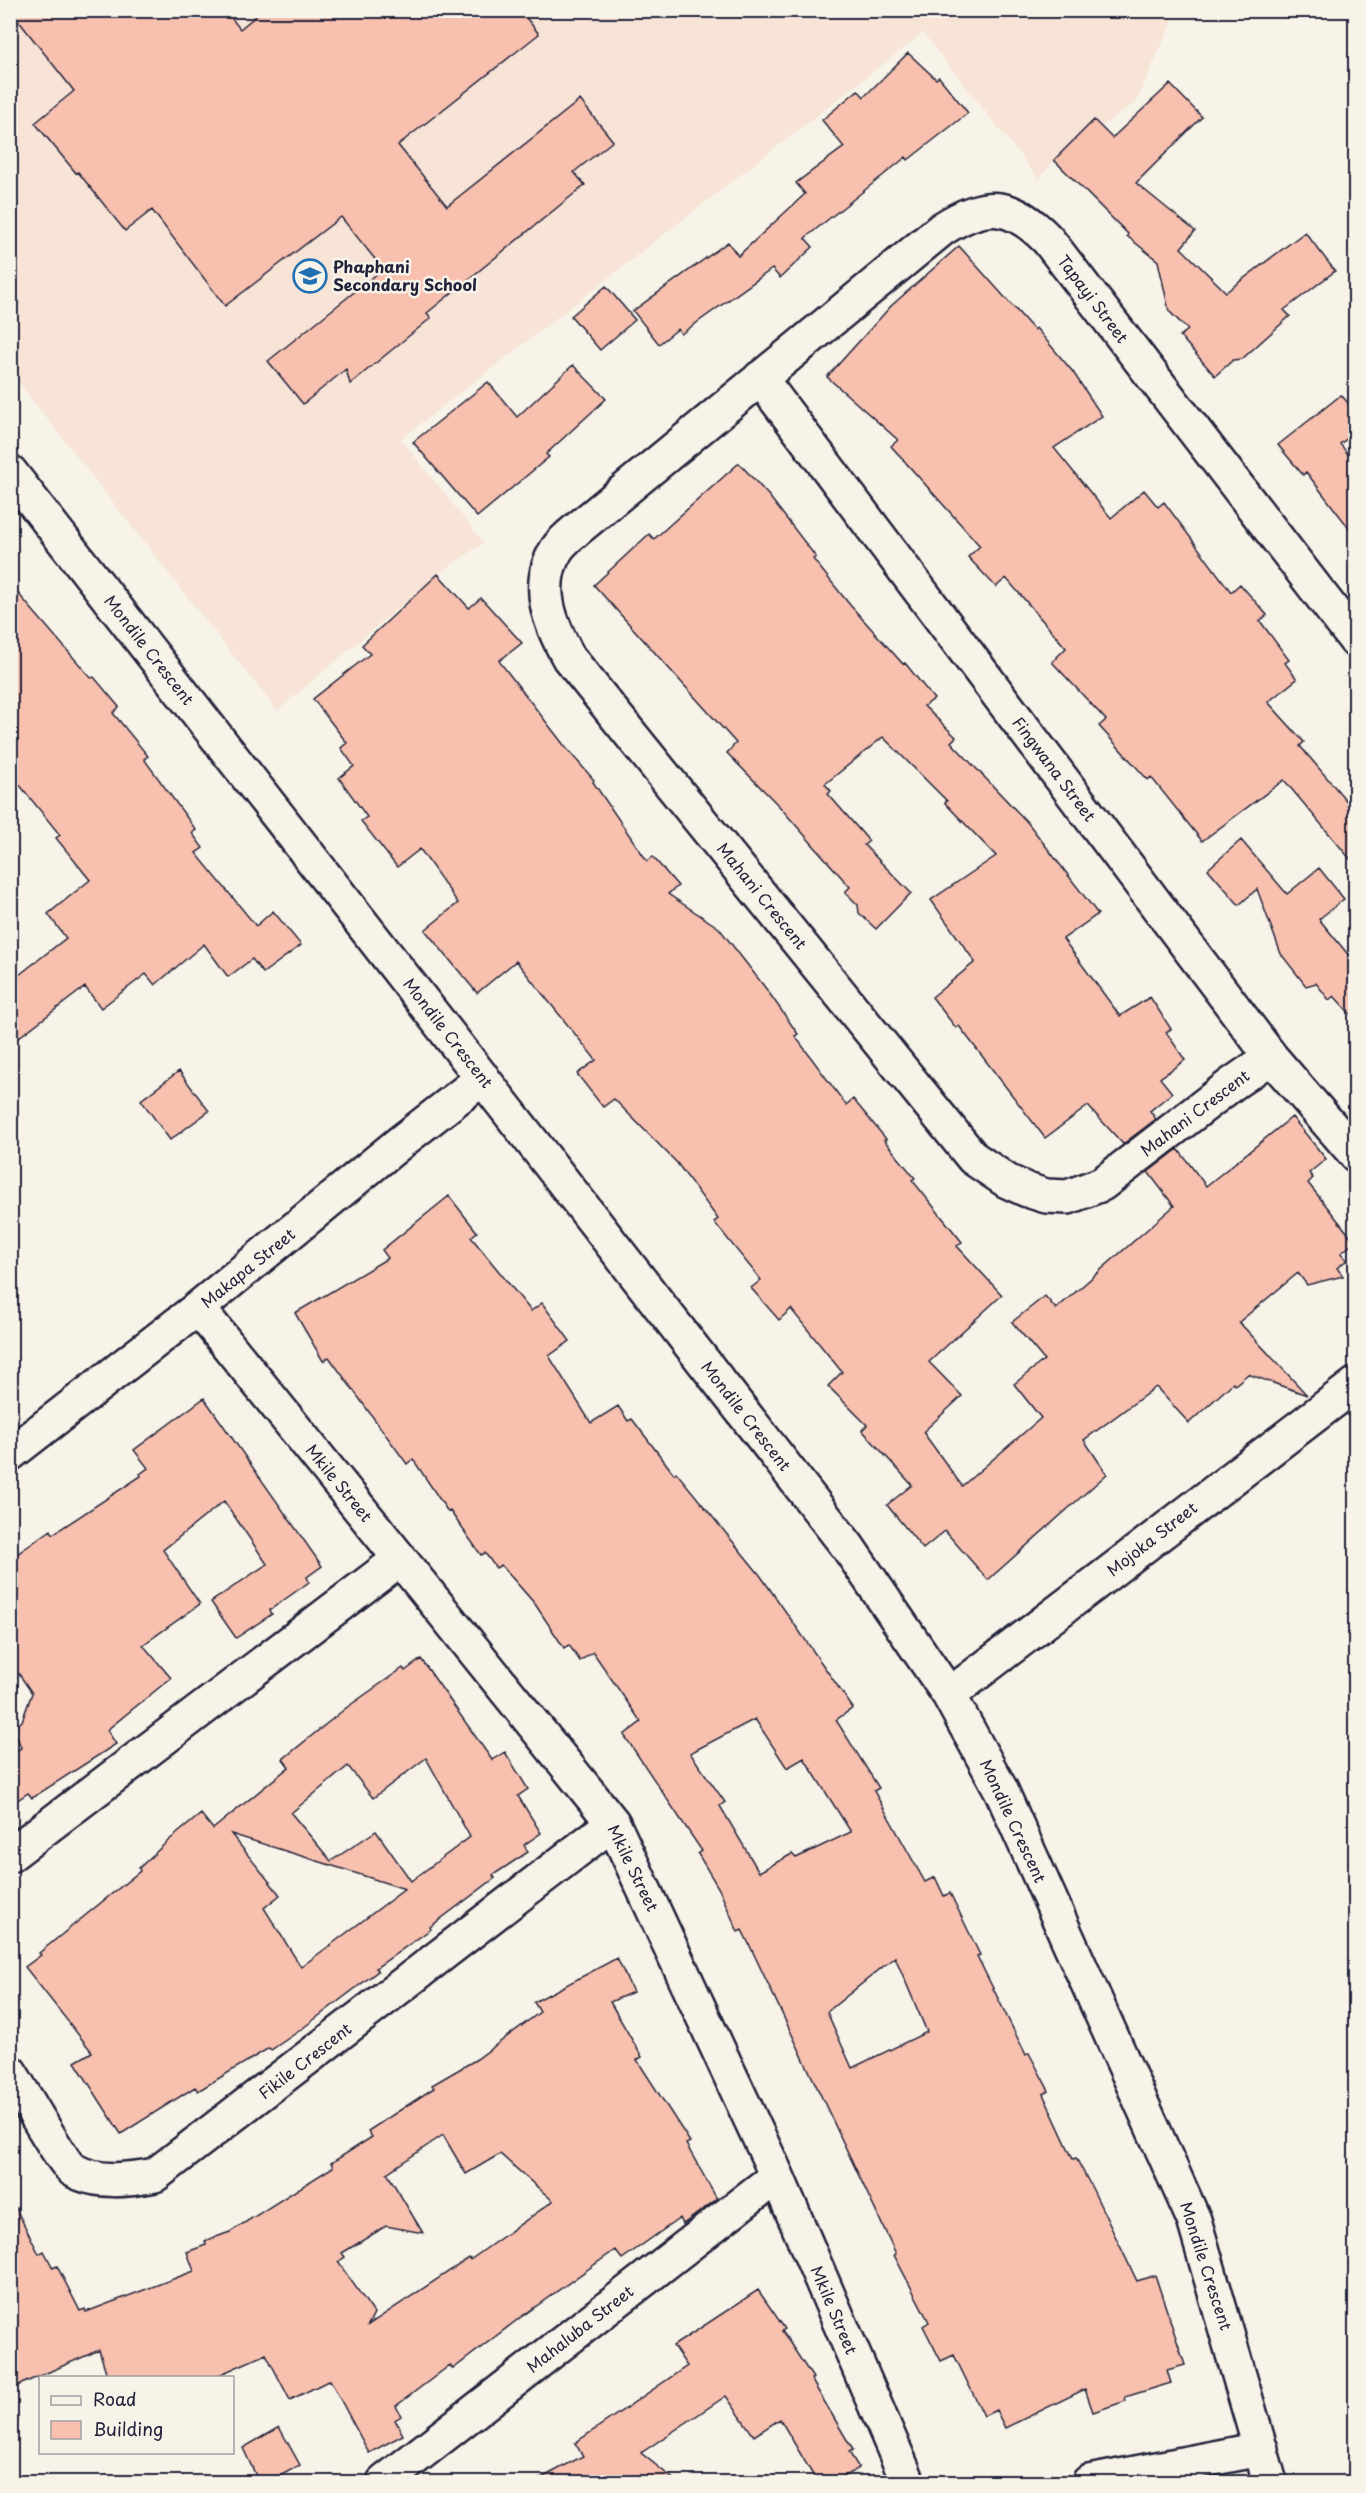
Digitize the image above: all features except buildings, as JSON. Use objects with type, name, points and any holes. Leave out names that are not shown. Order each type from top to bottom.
[{"type":"street","name":"Tapayi Street","points":[[760,378],[942,229],[964,215],[987,209],[1020,216],[1034,225],[1048,240],[1356,641]]},
{"type":"street","name":"Fingwana Street","points":[[760,378],[1271,1057],[1356,1155]]},
{"type":"street","name":"Mahani Crescent","points":[[760,378],[558,548],[545,586],[547,607],[555,633],[569,658],[973,1158],[1007,1181],[1046,1197],[1068,1197],[1102,1184],[1232,1084],[1271,1057]]},
{"type":"street","name":"Mondile Crescent","points":[[10,472],[848,1547],[949,1695],[1001,1790],[1194,2220],[1270,2482]]},
{"type":"street","name":"Makapa Street","points":[[10,1454],[198,1308],[402,1141],[483,1078]]},
{"type":"street","name":"Mkile Street","points":[[198,1308],[613,1823],[777,2176],[908,2482]]},
{"type":"street","name":"Mojoka Street","points":[[949,1695],[1356,1384]]},
{"type":"street","points":[[10,1855],[400,1559]]},
{"type":"street","name":"Fikile Crescent","points":[[10,2072],[71,2169],[91,2178],[134,2179],[155,2175],[613,1823]]},
{"type":"street","name":"Mahaluba Street","points":[[384,2482],[777,2176]]},
{"type":"street","points":[[1089,2482],[1261,2450]]},
{"type":"shaded area","name":"Phaphani Secondary School","points":[[11,11],[1177,11],[1136,102],[1054,160],[1039,179],[923,33],[401,439],[484,543],[438,574],[277,711],[11,373]]},
{"type":"place","name":"Phaphani Secondary School","points":[[310,276]]}]
